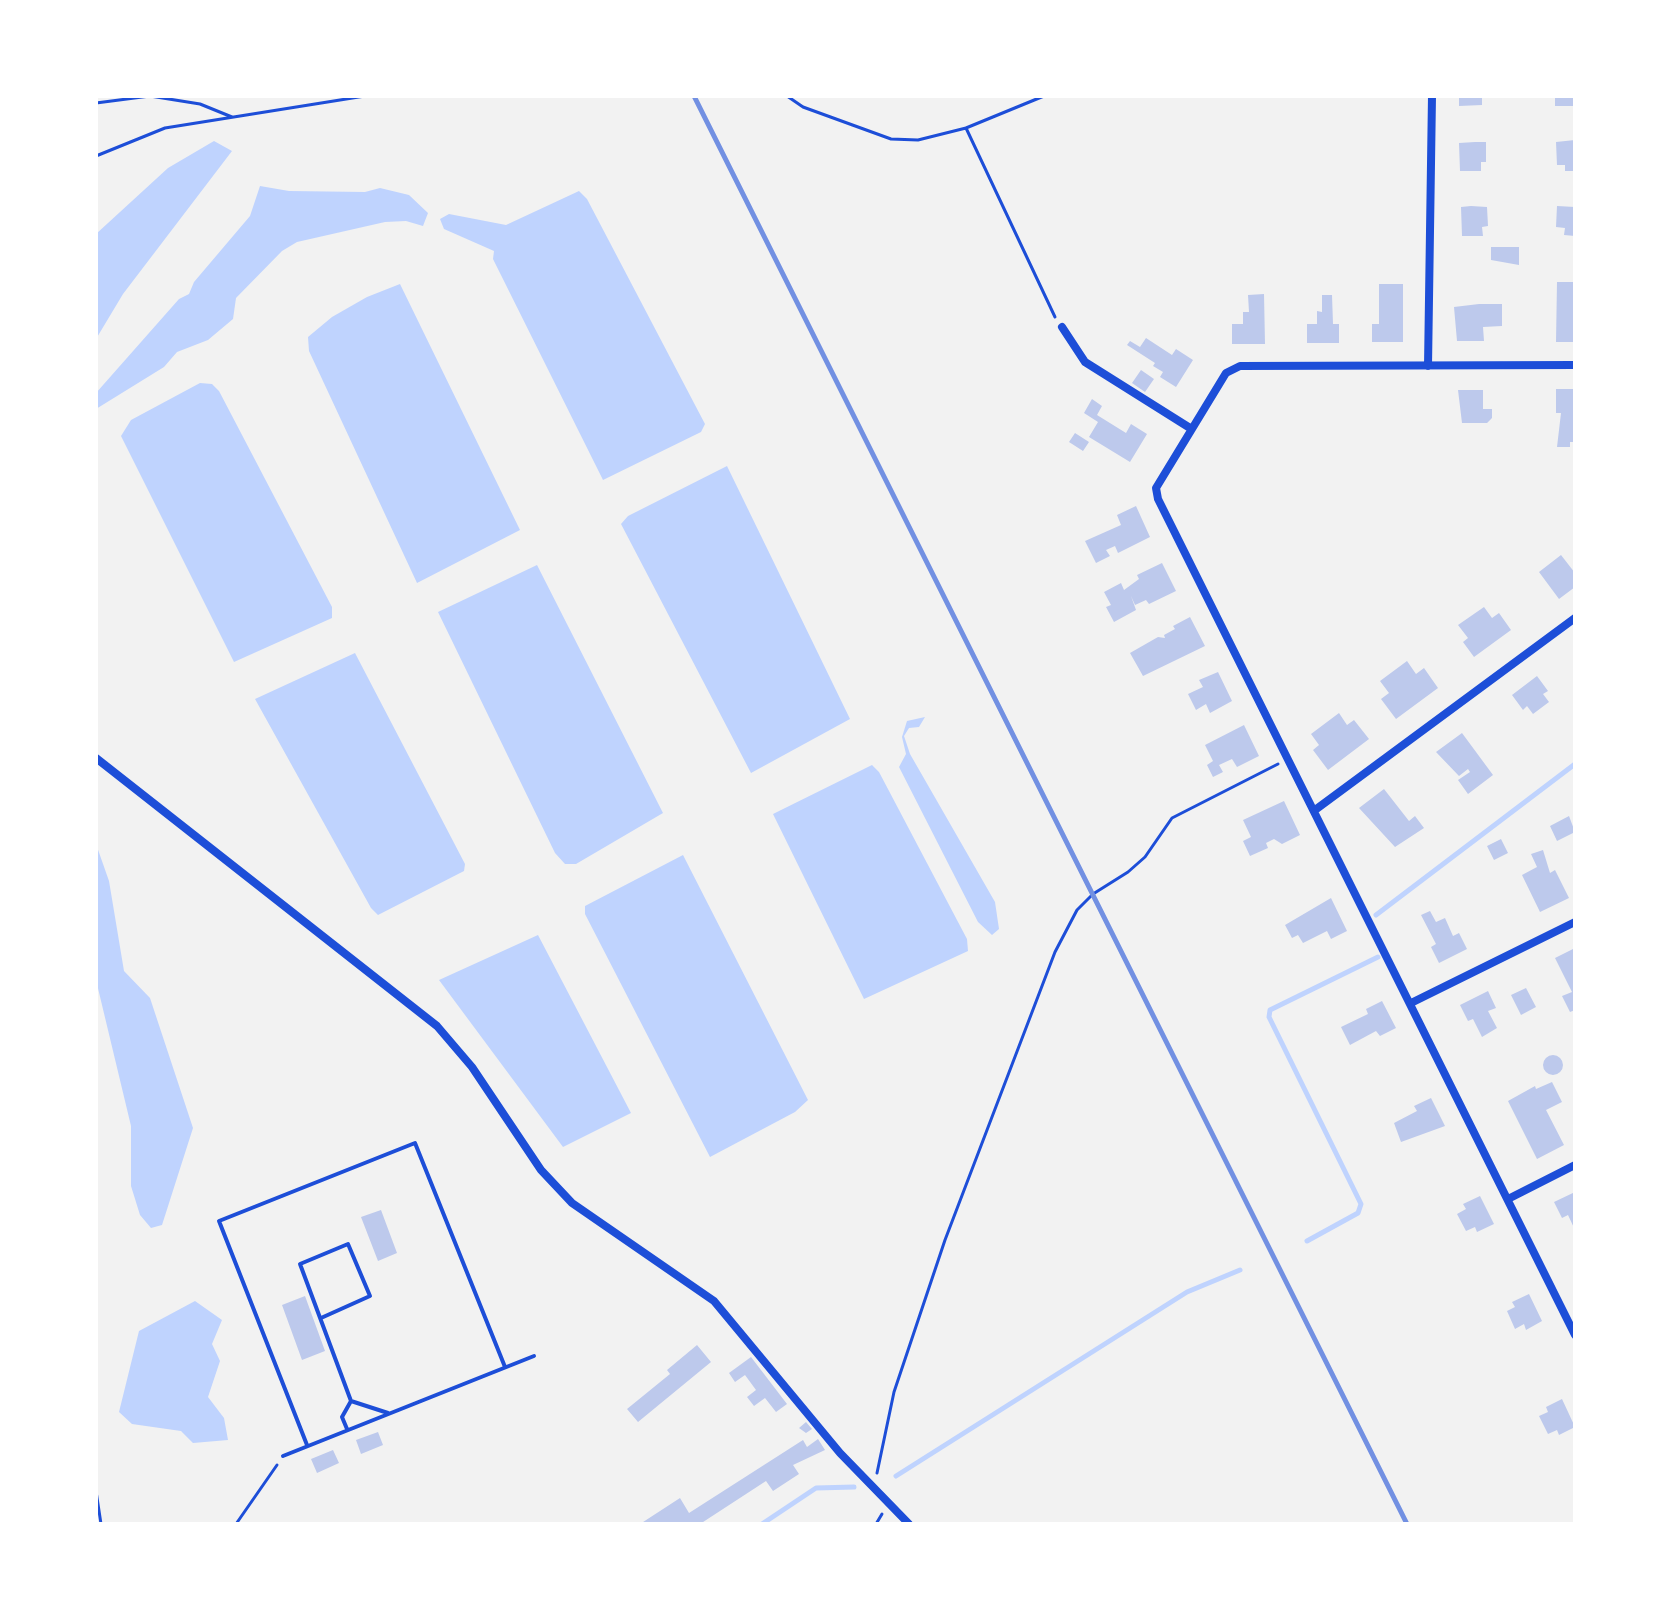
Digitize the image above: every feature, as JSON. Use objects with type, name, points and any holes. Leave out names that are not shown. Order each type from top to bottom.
[{"type":"street","points":[[1428,366],[1432,96]]},
{"type":"street","points":[[1062,327],[1085,362],[1190,428]]},
{"type":"street","points":[[1575,365],[1240,366],[1226,373],[1156,488],[1158,499],[1510,1198],[1575,1335]]},
{"type":"street","points":[[1315,810],[1575,618]]},
{"type":"street","points":[[96,758],[437,1026],[472,1067],[541,1170],[572,1203],[714,1301],[874,1490],[909,1524]]},
{"type":"street","points":[[1411,1003],[1575,922]]},
{"type":"street","points":[[1510,1198],[1575,1165]]},
{"type":"lane","points":[[307,1445],[219,1221],[415,1143],[505,1367]]},
{"type":"lane","points":[[321,1318],[370,1296],[348,1244],[300,1264],[351,1401],[342,1417],[347,1429]]},
{"type":"lane","points":[[283,1456],[534,1356]]},
{"type":"lane","points":[[351,1401],[388,1413]]},
{"type":"path","points":[[96,103],[150,96],[200,104],[232,117]]},
{"type":"path","points":[[96,156],[165,128],[365,96]]},
{"type":"path","points":[[787,96],[803,107],[891,139],[918,140],[966,128],[1044,96]]},
{"type":"path","points":[[966,128],[1046,304],[1062,327]]},
{"type":"path","points":[[874,1490],[894,1392],[945,1240],[1055,952],[1077,910],[1093,894],[1145,857],[1172,818],[1289,758]]},
{"type":"path","points":[[236,1524],[283,1456]]},
{"type":"path","points":[[96,1491],[101,1524]]},
{"type":"water","points":[[214,141],[232,151],[123,294],[96,339],[96,234],[168,168]]},
{"type":"water","points":[[260,186],[289,191],[365,192],[380,188],[409,195],[428,213],[423,226],[406,221],[385,222],[297,242],[282,251],[236,298],[233,319],[208,340],[177,352],[164,367],[96,409],[96,393],[179,299],[189,294],[194,282],[250,216]]},
{"type":"water","points":[[579,191],[587,199],[705,424],[701,432],[603,480],[493,259],[494,251],[444,229],[440,219],[449,214],[506,225]]},
{"type":"water","points":[[400,284],[520,530],[417,583],[309,351],[308,337],[332,317],[367,297]]},
{"type":"water","points":[[200,383],[212,384],[219,391],[332,607],[332,618],[234,662],[121,436],[131,420]]},
{"type":"water","points":[[727,466],[850,719],[751,773],[621,524],[628,516]]},
{"type":"water","points":[[537,565],[663,813],[576,864],[565,864],[555,853],[438,612]]},
{"type":"water","points":[[355,653],[465,864],[464,871],[378,915],[371,908],[255,699]]},
{"type":"water","points":[[925,717],[919,727],[909,728],[904,736],[910,754],[995,902],[999,929],[992,935],[978,922],[899,767],[906,754],[902,737],[907,721]]},
{"type":"water","points":[[872,765],[879,772],[967,939],[968,951],[864,999],[773,814]]},
{"type":"water","points":[[96,844],[109,881],[124,971],[150,998],[193,1128],[162,1225],[151,1228],[140,1215],[131,1186],[131,1126],[96,980]]},
{"type":"water","points":[[683,855],[808,1100],[795,1112],[710,1157],[585,914],[585,906]]},
{"type":"water","points":[[538,935],[631,1113],[563,1147],[439,980]]},
{"type":"water","points":[[195,1301],[222,1320],[212,1344],[220,1361],[208,1397],[224,1418],[228,1440],[193,1443],[181,1431],[132,1424],[119,1412],[139,1331]]},
{"type":"building","points":[[1459,96],[1482,96],[1482,105],[1459,106]]},
{"type":"building","points":[[1555,96],[1575,96],[1575,106],[1555,106]]},
{"type":"building","points":[[1575,140],[1575,171],[1565,171],[1565,165],[1557,165],[1556,142]]},
{"type":"building","points":[[1486,142],[1486,162],[1481,162],[1481,171],[1460,171],[1459,143]]},
{"type":"building","points":[[1557,206],[1575,207],[1575,236],[1564,235],[1565,228],[1556,227]]},
{"type":"building","points":[[1461,207],[1487,207],[1488,226],[1482,227],[1483,236],[1462,236]]},
{"type":"building","points":[[1491,247],[1519,247],[1519,265],[1491,260]]},
{"type":"building","points":[[1557,282],[1575,282],[1575,342],[1556,342]]},
{"type":"building","points":[[1379,284],[1403,284],[1403,342],[1372,342],[1372,324],[1379,324]]},
{"type":"building","points":[[1264,294],[1265,344],[1232,344],[1232,324],[1243,324],[1243,312],[1249,312],[1248,295]]},
{"type":"building","points":[[1322,295],[1332,295],[1333,324],[1339,324],[1339,343],[1307,343],[1307,324],[1317,324],[1317,311],[1322,312]]},
{"type":"building","points":[[1502,304],[1502,326],[1483,327],[1484,341],[1457,341],[1454,307]]},
{"type":"building","points":[[1146,338],[1172,355],[1176,349],[1193,360],[1176,387],[1160,377],[1163,372],[1153,366],[1155,363],[1127,345],[1130,341],[1140,347]]},
{"type":"building","points":[[1141,370],[1154,379],[1145,392],[1132,383]]},
{"type":"building","points":[[1556,389],[1575,389],[1575,442],[1570,442],[1570,447],[1557,447],[1561,413],[1556,413]]},
{"type":"building","points":[[1458,390],[1483,390],[1483,409],[1492,409],[1492,418],[1487,423],[1462,423]]},
{"type":"building","points":[[1092,399],[1102,406],[1097,415],[1126,433],[1131,424],[1147,434],[1130,462],[1089,437],[1098,422],[1084,413]]},
{"type":"building","points":[[1075,433],[1089,442],[1083,451],[1069,442]]},
{"type":"building","points":[[1136,506],[1150,537],[1118,553],[1115,546],[1106,550],[1110,556],[1096,563],[1085,541],[1121,525],[1117,515]]},
{"type":"building","points":[[1561,555],[1575,573],[1575,587],[1559,599],[1539,572]]},
{"type":"building","points":[[1162,563],[1176,591],[1149,604],[1146,600],[1135,605],[1131,596],[1136,610],[1114,622],[1106,607],[1111,605],[1104,592],[1121,583],[1124,590],[1139,579],[1137,575]]},
{"type":"building","points":[[1484,607],[1492,618],[1499,613],[1511,630],[1474,657],[1463,642],[1468,638],[1458,625]]},
{"type":"building","points":[[1190,617],[1205,646],[1143,676],[1130,653],[1158,637],[1165,638],[1164,635],[1175,629],[1173,626]]},
{"type":"building","points":[[1407,661],[1416,674],[1424,668],[1438,688],[1396,719],[1381,699],[1389,693],[1380,681]]},
{"type":"building","points":[[1218,672],[1232,701],[1210,713],[1206,704],[1196,710],[1188,694],[1203,687],[1199,680]]},
{"type":"building","points":[[1537,676],[1548,691],[1543,694],[1549,702],[1533,714],[1527,706],[1523,710],[1512,695]]},
{"type":"building","points":[[1339,713],[1347,725],[1354,720],[1369,739],[1328,770],[1313,750],[1319,745],[1311,734]]},
{"type":"building","points":[[1244,725],[1259,756],[1237,767],[1232,759],[1219,765],[1223,772],[1213,777],[1207,765],[1213,761],[1205,745]]},
{"type":"building","points":[[1462,733],[1493,775],[1468,794],[1458,780],[1470,772],[1468,769],[1459,776],[1436,752]]},
{"type":"building","points":[[1384,789],[1409,821],[1415,816],[1424,828],[1395,847],[1359,808]]},
{"type":"building","points":[[1284,801],[1300,835],[1282,844],[1274,839],[1266,843],[1268,848],[1250,856],[1243,841],[1251,837],[1243,820]]},
{"type":"building","points":[[1569,816],[1575,832],[1557,841],[1550,826]]},
{"type":"building","points":[[1501,839],[1508,853],[1494,860],[1487,846]]},
{"type":"building","points":[[1543,850],[1550,873],[1555,870],[1569,898],[1540,912],[1522,875],[1537,867],[1531,854]]},
{"type":"building","points":[[1331,898],[1347,931],[1331,939],[1327,931],[1303,943],[1298,935],[1292,938],[1285,925]]},
{"type":"building","points":[[1430,911],[1436,922],[1445,918],[1453,936],[1459,933],[1467,949],[1439,963],[1431,947],[1436,944],[1421,915]]},
{"type":"building","points":[[1575,948],[1575,1010],[1570,1012],[1562,996],[1572,992],[1555,958]]},
{"type":"building","points":[[1526,988],[1536,1007],[1521,1015],[1511,995]]},
{"type":"building","points":[[1488,991],[1496,1008],[1488,1011],[1497,1028],[1482,1037],[1473,1019],[1468,1021],[1460,1005]]},
{"type":"building","points":[[1382,1001],[1396,1028],[1380,1036],[1376,1031],[1350,1045],[1341,1027],[1368,1014],[1366,1009]]},
{"type":"building","points":[[1549,1055],[1557,1055],[1563,1065],[1557,1075],[1549,1075],[1543,1069],[1543,1061]]},
{"type":"building","points":[[1552,1082],[1562,1102],[1546,1110],[1564,1145],[1537,1159],[1508,1101],[1535,1086],[1536,1089]]},
{"type":"building","points":[[1431,1098],[1445,1126],[1401,1142],[1394,1123],[1417,1111],[1414,1106]]},
{"type":"building","points":[[1575,1192],[1575,1230],[1568,1215],[1562,1218],[1554,1202]]},
{"type":"building","points":[[1480,1196],[1494,1224],[1477,1232],[1475,1227],[1466,1231],[1457,1214],[1466,1209],[1463,1204]]},
{"type":"building","points":[[381,1210],[397,1253],[378,1261],[361,1217]]},
{"type":"building","points":[[1529,1294],[1542,1321],[1526,1330],[1524,1324],[1515,1329],[1507,1311],[1515,1307],[1512,1302]]},
{"type":"building","points":[[305,1296],[325,1351],[302,1360],[282,1305]]},
{"type":"building","points":[[697,1345],[711,1362],[638,1422],[627,1409],[670,1374],[667,1370]]},
{"type":"building","points":[[751,1357],[787,1404],[776,1412],[765,1398],[754,1406],[747,1397],[756,1390],[745,1375],[735,1382],[729,1373]]},
{"type":"building","points":[[1562,1399],[1575,1427],[1559,1435],[1557,1430],[1548,1434],[1539,1416],[1548,1412],[1546,1407]]},
{"type":"building","points":[[806,1422],[812,1429],[806,1433],[799,1428]]},
{"type":"building","points":[[378,1432],[383,1445],[361,1454],[356,1440]]},
{"type":"building","points":[[818,1439],[825,1450],[793,1465],[799,1474],[773,1491],[766,1481],[700,1524],[640,1524],[680,1498],[689,1513],[803,1440],[807,1447]]},
{"type":"building","points":[[333,1450],[339,1463],[317,1473],[311,1459]]},
{"type":"waterway","points":[[1376,915],[1575,764]]},
{"type":"waterway","points":[[1307,1241],[1358,1213],[1361,1204],[1269,1017],[1270,1010],[1378,957]]},
{"type":"waterway","points":[[896,1476],[1187,1292],[1240,1270]]},
{"type":"waterway","points":[[762,1524],[816,1488],[854,1487]]},
{"type":"railway","points":[[694,96],[1407,1524]]}]
